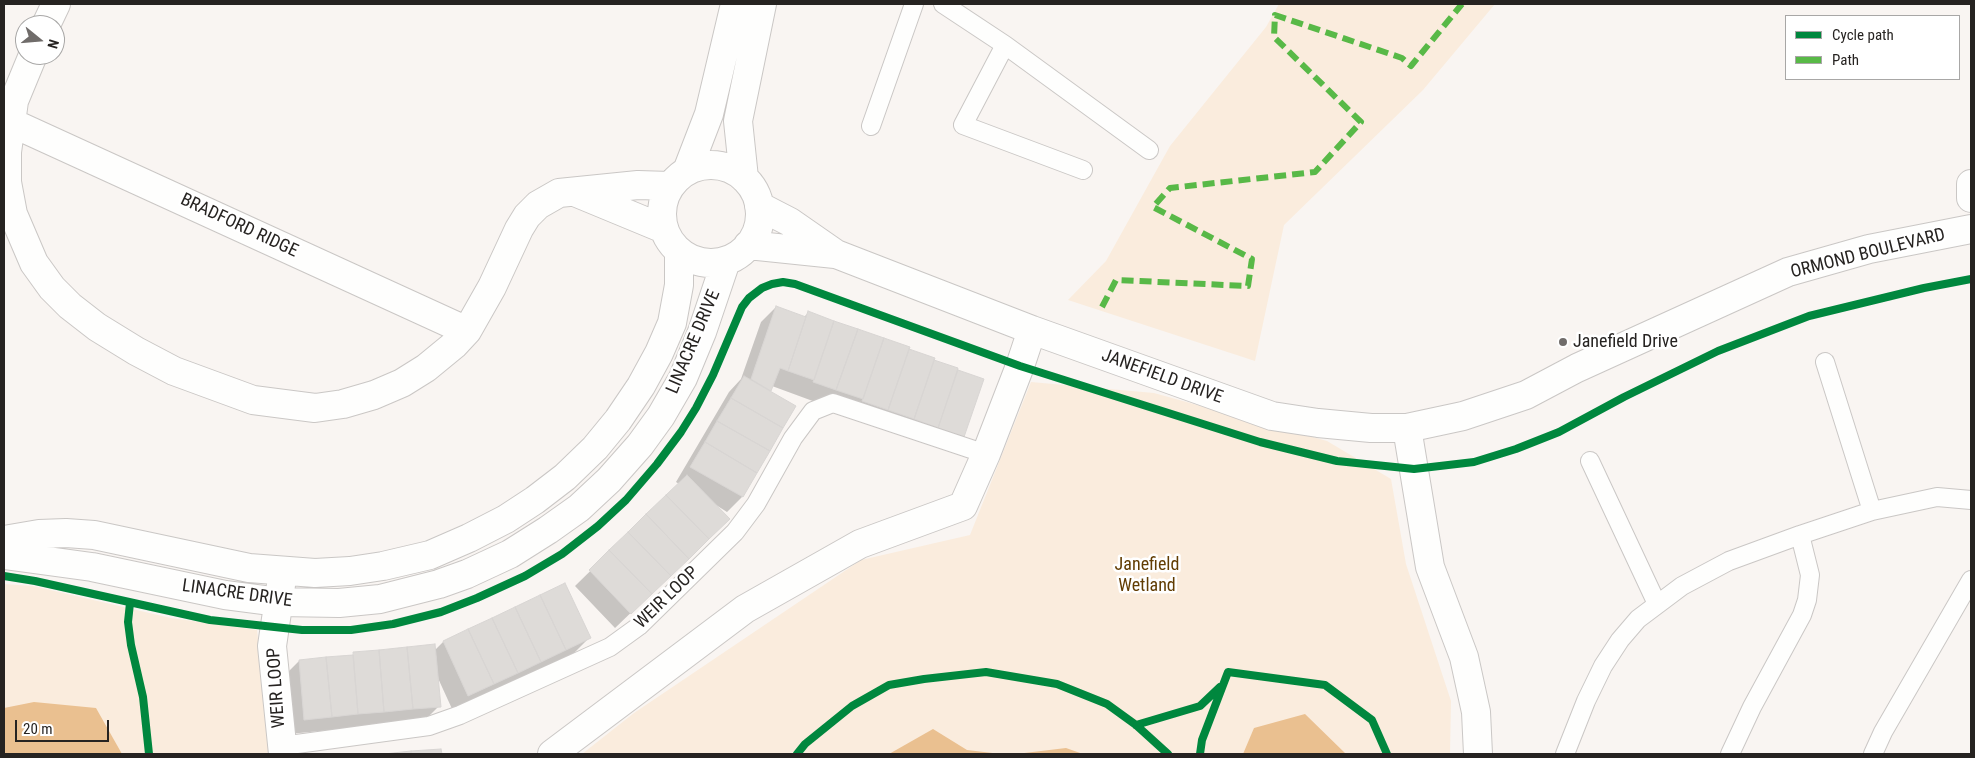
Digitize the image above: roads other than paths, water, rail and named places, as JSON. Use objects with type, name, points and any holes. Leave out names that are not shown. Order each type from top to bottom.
[{"type":"street","points":[[29,65],[14,101],[10,122],[7,182],[13,214],[34,263],[52,288],[70,306],[97,327],[136,351],[174,370],[253,400],[315,408],[344,404],[374,395],[402,383],[426,368],[467,331],[481,308],[527,216],[546,199],[559,193],[638,185],[679,178],[701,166],[716,165],[731,169],[744,178],[754,191],[759,206],[756,234],[738,255],[726,261],[702,263],[680,252],[670,242],[664,229],[663,200],[679,178],[709,114],[735,4]]},
{"type":"street","points":[[744,178],[738,121],[762,4]]},
{"type":"street","name":"BRADFORD RIDGE","points":[[10,122],[467,331]]},
{"type":"street","points":[[1971,184],[1971,198]]},
{"type":"street","points":[[574,192],[664,229]]},
{"type":"street","name":"JANEFIELD DRIVE","points":[[759,206],[790,222],[836,254],[1032,330],[1272,416],[1371,428],[1407,428]]},
{"type":"street","name":"ORMOND BOULEVARD","points":[[1407,428],[1463,416],[1526,395],[1576,368],[1788,272],[1869,250],[1971,229]]},
{"type":"street","name":"JANEFIELD DRIVE","points":[[748,245],[836,254]]},
{"type":"street","name":"LINACRE DRIVE","points":[[4,540],[40,534],[94,535],[231,564],[315,573],[350,571],[383,566],[430,555],[506,519],[565,477],[595,448],[618,420],[641,386],[659,353],[672,323],[676,305],[680,252]]},
{"type":"street","name":"LINACRE DRIVE","points":[[4,555],[92,566],[225,595],[279,602],[339,603],[380,599],[439,584],[467,574],[510,554],[578,508],[609,480],[640,445],[661,416],[683,378],[702,332],[726,261]]},
{"type":"street","points":[[552,754],[745,609],[860,544],[963,506],[986,454],[1032,330]]},
{"type":"street","points":[[1407,428],[1430,567],[1464,658],[1476,712],[1478,754]]},
{"type":"street","name":"WEIR LOOP","points":[[282,750],[272,646],[283,571]]},
{"type":"lane","points":[[871,126],[914,4]]},
{"type":"lane","points":[[944,4],[1005,45],[1149,150]]},
{"type":"lane","points":[[1005,45],[963,125],[1083,170]]},
{"type":"lane","points":[[1825,362],[1872,511]]},
{"type":"lane","name":"WEIR LOOP","points":[[282,750],[429,726],[460,715],[610,647],[639,626],[735,532],[756,504],[793,438],[813,411],[833,403],[986,454]]},
{"type":"lane","points":[[1590,461],[1657,604]]},
{"type":"lane","points":[[1565,754],[1586,701],[1603,666],[1620,640],[1638,619],[1682,586],[1730,561],[1872,511],[1937,497],[1971,500]]},
{"type":"lane","points":[[1730,754],[1752,707],[1802,615],[1807,600],[1810,575],[1800,535]]},
{"type":"lane","points":[[1873,754],[1883,732],[1971,580]]},
{"type":"place","name":"Janefield Drive","points":[[1563,342]]},
{"type":"park label","name":"Janefield Wetland","points":[[1147,575]]}]
